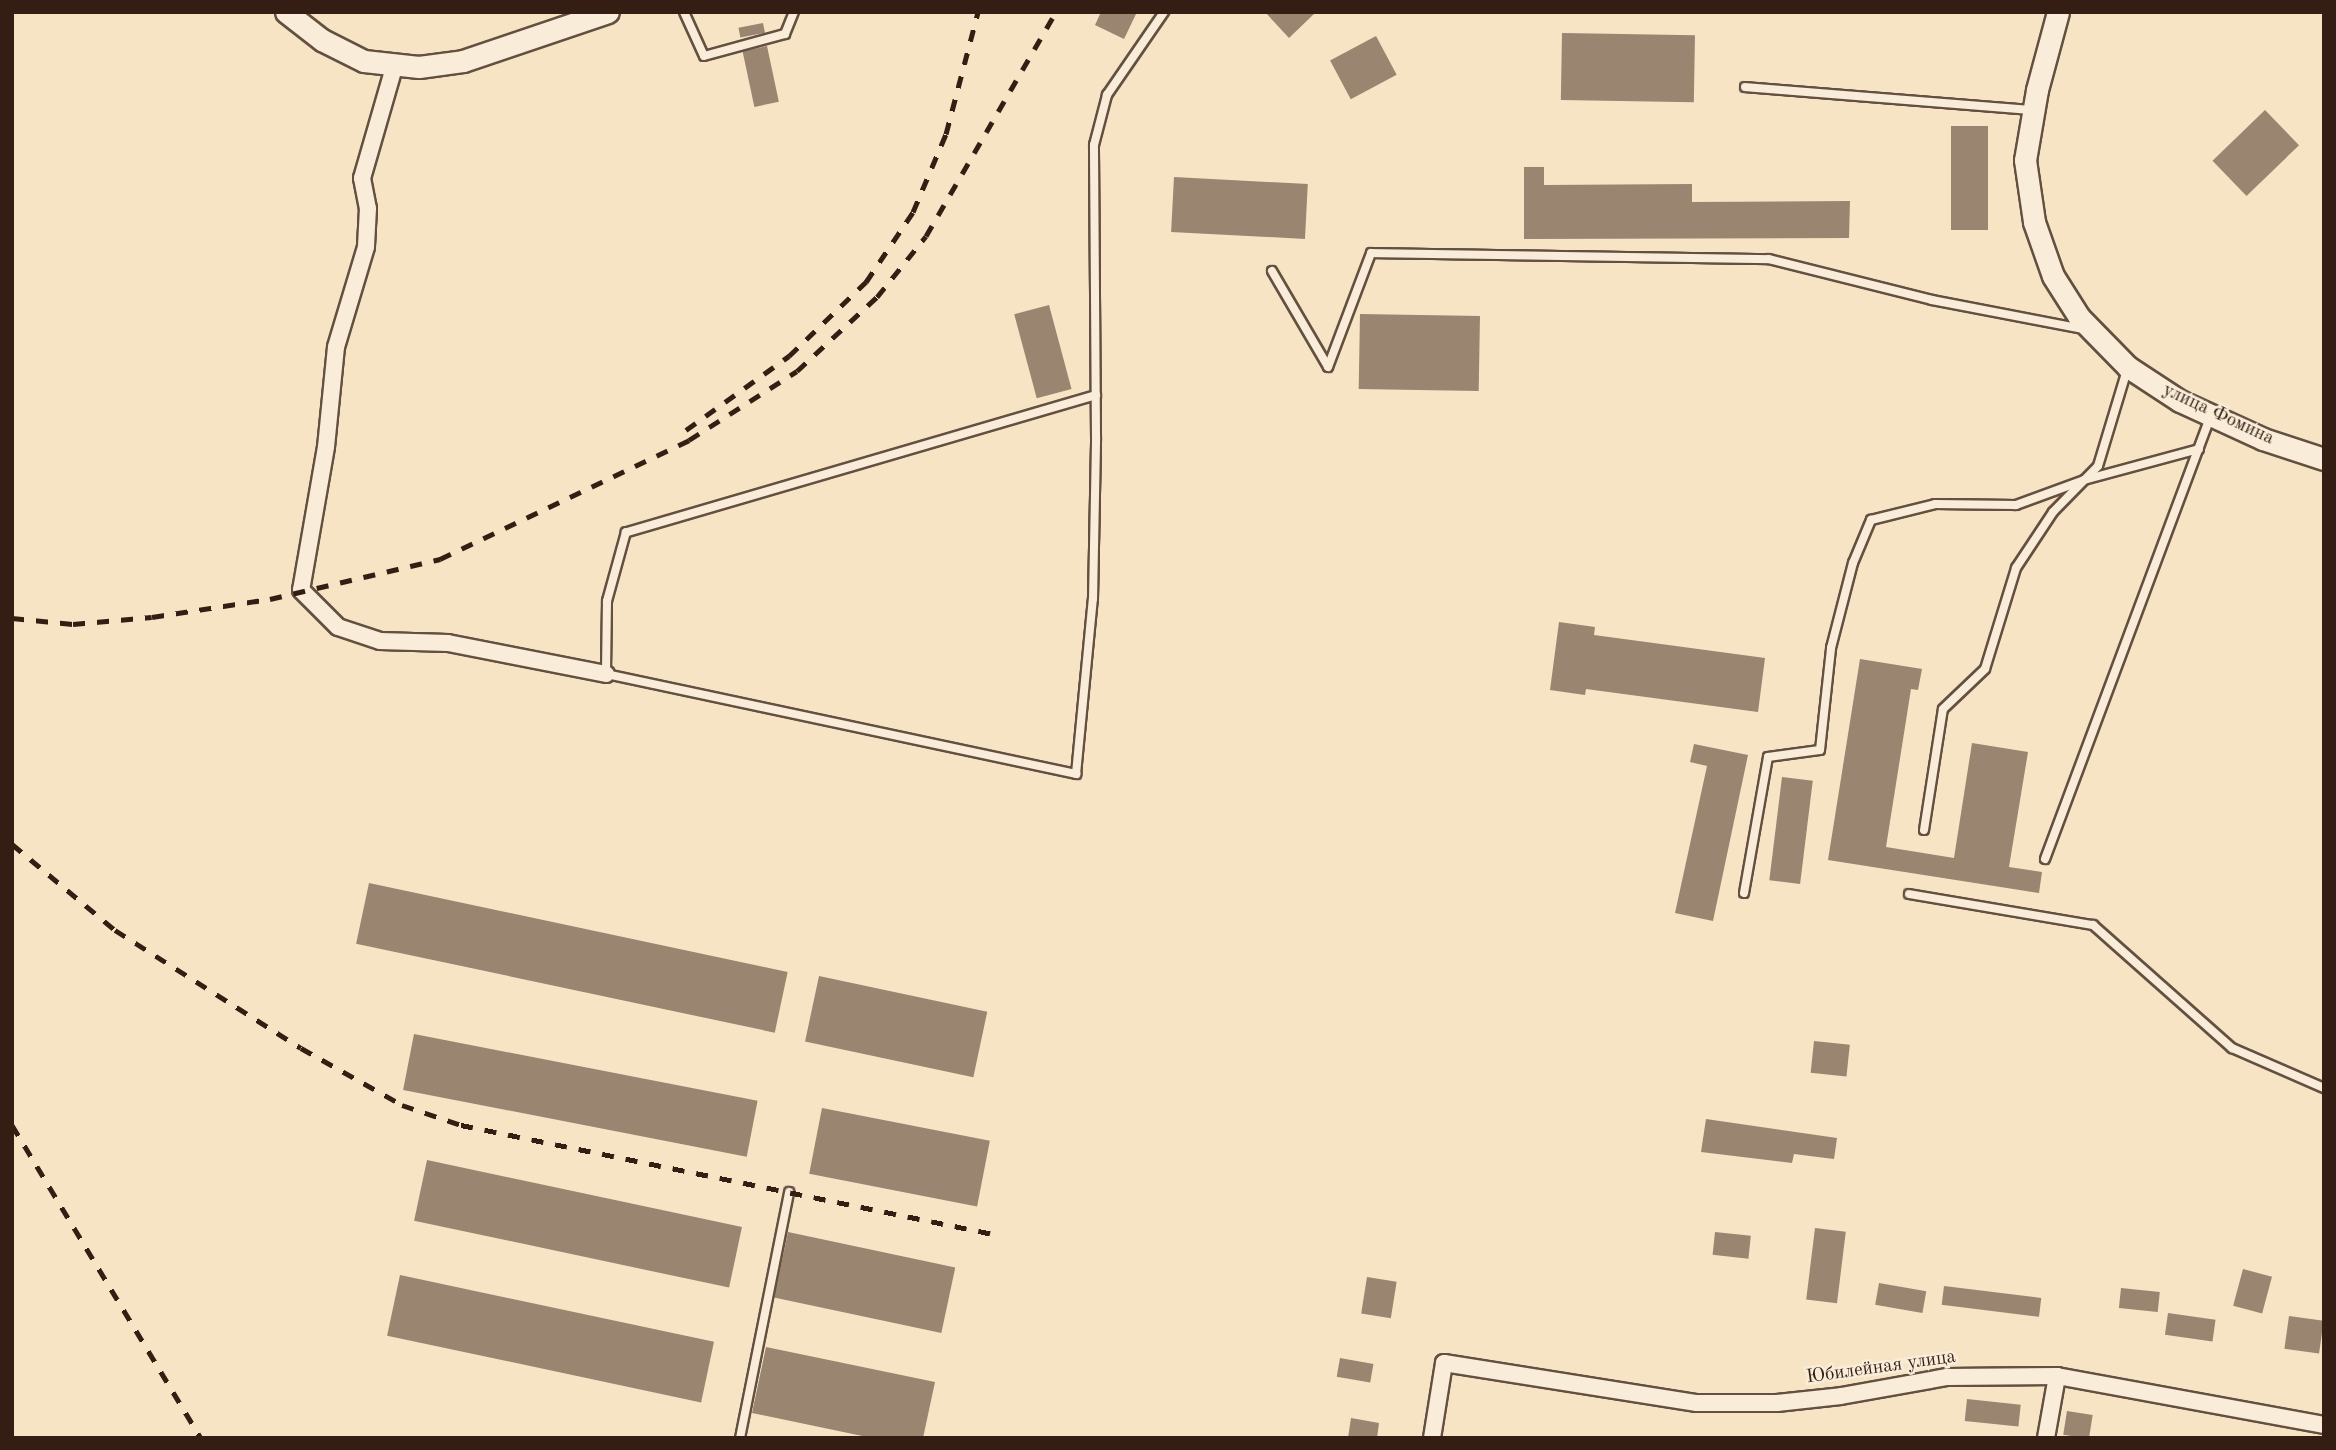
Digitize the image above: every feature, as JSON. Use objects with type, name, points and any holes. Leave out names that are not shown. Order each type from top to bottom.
[{"type":"street","points":[[286,12],[322,40],[354,56],[419,67],[463,61],[608,12]]},
{"type":"street","name":"улица Фомина","points":[[2058,12],[2033,110],[2025,160],[2034,222],[2053,276],[2092,330],[2128,367],[2211,415],[2263,439],[2323,458]]},
{"type":"street","points":[[394,64],[362,178],[368,208],[366,247],[336,347],[326,447],[301,590],[338,626],[380,641],[448,643],[606,674]]},
{"type":"street","name":"Юбилейная улица","points":[[1432,1438],[1444,1363],[1697,1403],[1828,1398],[1947,1377],[2057,1376],[2324,1425]]},
{"type":"street","points":[[2046,1438],[2057,1376]]},
{"type":"lane","points":[[684,12],[704,56],[785,34],[794,12]]},
{"type":"lane","points":[[1096,395],[626,532],[607,601],[606,674],[1076,774],[1093,599],[1096,395],[1094,145],[1107,95],[1164,12]]},
{"type":"lane","points":[[1745,87],[2033,110]]},
{"type":"lane","points":[[1272,271],[1328,367],[1371,253],[1769,259],[1932,300],[2092,330]]},
{"type":"lane","points":[[1924,830],[1943,709],[1985,669],[2016,568],[2053,512],[2098,466],[2128,367]]},
{"type":"lane","points":[[2045,859],[2211,415]]},
{"type":"lane","points":[[1744,893],[1768,757],[1820,750],[1831,648],[1853,563],[1871,520],[1935,504],[2016,505],[2084,481],[2199,449]]},
{"type":"lane","points":[[1909,894],[2093,925],[2232,1048],[2324,1088]]},
{"type":"lane","points":[[740,1438],[789,1192]]},
{"type":"building","points":[[1101,12],[1137,12],[1124,39],[1095,25]]},
{"type":"building","points":[[1265,12],[1316,12],[1289,38]]},
{"type":"building","points":[[763,23],[765,33],[740,38],[738,28]]},
{"type":"building","points":[[1562,33],[1695,35],[1694,102],[1561,100]]},
{"type":"building","points":[[1376,36],[1397,75],[1351,99],[1330,60]]},
{"type":"building","points":[[767,46],[779,102],[754,107],[743,51]]},
{"type":"building","points":[[2265,110],[2299,145],[2247,196],[2212,161]]},
{"type":"building","points":[[1951,126],[1988,126],[1988,230],[1951,230]]},
{"type":"building","points":[[1524,167],[1544,167],[1544,185],[1692,184],[1692,202],[1850,201],[1849,238],[1524,239]]},
{"type":"building","points":[[1174,177],[1308,184],[1305,239],[1171,232]]},
{"type":"building","points":[[1049,305],[1072,389],[1037,398],[1014,314]]},
{"type":"building","points":[[1360,314],[1480,316],[1479,391],[1359,389]]},
{"type":"building","points":[[1559,622],[1595,627],[1594,635],[1765,658],[1758,712],[1586,689],[1585,695],[1550,690]]},
{"type":"building","points":[[1860,659],[1922,669],[1918,690],[1911,689],[1886,847],[1954,858],[1972,743],[2028,752],[2009,867],[2042,872],[2039,893],[1828,860]]},
{"type":"building","points":[[1694,744],[1748,755],[1713,921],[1675,913],[1707,766],[1690,762]]},
{"type":"building","points":[[1782,777],[1813,781],[1800,884],[1769,880]]},
{"type":"building","points":[[369,883],[788,972],[775,1033],[356,944]]},
{"type":"building","points":[[819,976],[987,1012],[973,1077],[805,1042]]},
{"type":"building","points":[[414,1034],[758,1101],[747,1157],[403,1090]]},
{"type":"building","points":[[1814,1041],[1850,1045],[1846,1077],[1811,1073]]},
{"type":"building","points":[[822,1108],[990,1141],[977,1206],[809,1174]]},
{"type":"building","points":[[1706,1119],[1837,1138],[1834,1159],[1794,1154],[1792,1163],[1701,1152]]},
{"type":"building","points":[[427,1160],[742,1227],[729,1288],[414,1221]]},
{"type":"building","points":[[1815,1228],[1846,1232],[1837,1303],[1806,1299]]},
{"type":"building","points":[[788,1232],[955,1268],[941,1333],[774,1298]]},
{"type":"building","points":[[1715,1232],[1751,1236],[1748,1259],[1713,1255]]},
{"type":"building","points":[[2243,1269],[2272,1277],[2262,1313],[2233,1306]]},
{"type":"building","points":[[400,1275],[714,1342],[701,1402],[387,1336]]},
{"type":"building","points":[[1367,1277],[1397,1282],[1391,1318],[1361,1314]]},
{"type":"building","points":[[1879,1283],[1926,1291],[1922,1313],[1875,1305]]},
{"type":"building","points":[[1944,1286],[2041,1298],[2039,1317],[1942,1305]]},
{"type":"building","points":[[2121,1288],[2160,1292],[2158,1312],[2119,1308]]},
{"type":"building","points":[[2168,1313],[2216,1320],[2212,1341],[2165,1335]]},
{"type":"building","points":[[2289,1316],[2324,1321],[2319,1354],[2284,1349]]},
{"type":"building","points":[[766,1347],[935,1382],[923,1438],[872,1438],[752,1413]]},
{"type":"building","points":[[1340,1358],[1373,1364],[1370,1383],[1337,1377]]},
{"type":"building","points":[[1967,1399],[2021,1405],[2018,1427],[1965,1421]]},
{"type":"building","points":[[2067,1411],[2093,1415],[2089,1438],[2063,1435]]},
{"type":"building","points":[[1351,1418],[1379,1423],[1377,1438],[1348,1438]]},
{"type":"railway","points":[[686,430],[789,356],[866,282],[913,212],[946,134],[978,12]]},
{"type":"railway","points":[[12,618],[73,624],[152,617],[270,599],[440,559],[689,440],[797,371],[877,297],[926,236],[1056,12]]},
{"type":"railway","points":[[12,844],[115,930],[301,1048],[402,1105],[461,1125],[998,1235]]},
{"type":"railway","points":[[12,1125],[201,1438]]}]
